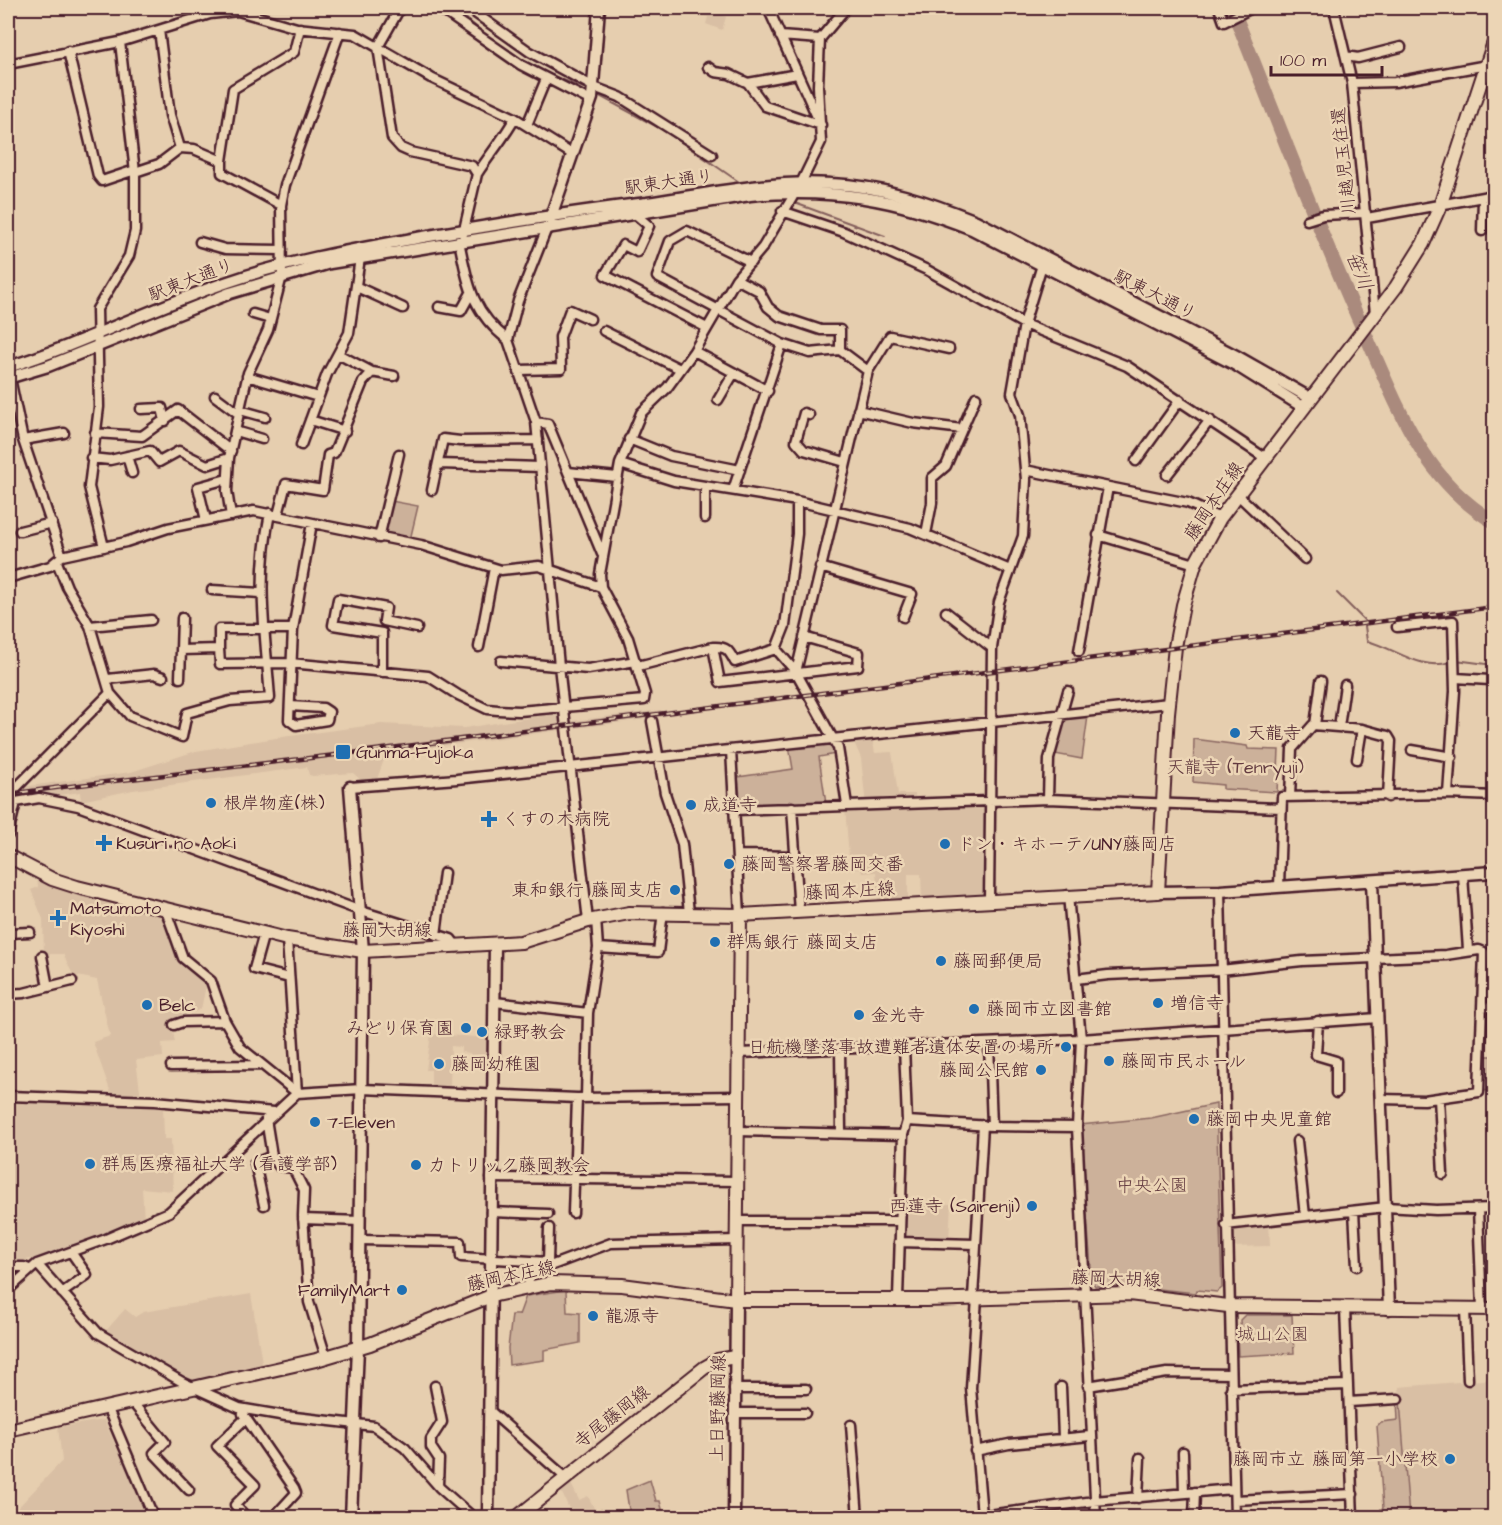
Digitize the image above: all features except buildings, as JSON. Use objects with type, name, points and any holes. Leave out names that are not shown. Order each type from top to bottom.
[{"type":"main road","name":"藤岡本庄線","points":[[740,915],[989,899],[1158,892],[1169,704],[1179,620],[1196,564],[1220,518],[1415,258],[1440,206],[1494,42]]},
{"type":"main road","name":"藤岡大胡線","points":[[8,856],[52,879],[287,939],[363,951],[495,945],[534,939],[592,920],[629,913],[740,915]]},
{"type":"main road","points":[[736,1300],[740,915]]},
{"type":"main road","name":"藤岡本庄線","points":[[8,1430],[326,1357],[491,1296],[529,1287],[573,1282],[622,1284],[736,1300]]},
{"type":"main road","name":"藤岡大胡線","points":[[736,1300],[1129,1294],[1228,1306],[1488,1309]]},
{"type":"main road","name":"寺尾藤岡線","points":[[516,1518],[704,1368],[718,1360],[735,1357]]},
{"type":"street","points":[[400,8],[378,47],[392,138],[401,148],[410,152],[472,166],[477,174]]},
{"type":"street","points":[[439,8],[546,79],[592,95],[620,98],[712,155]]},
{"type":"street","points":[[468,8],[592,95]]},
{"type":"street","points":[[508,340],[518,301],[552,215],[592,95],[599,8]]},
{"type":"street","points":[[768,8],[821,125]]},
{"type":"street","points":[[293,629],[219,629],[220,664],[290,663],[428,676],[458,695],[487,709],[519,711],[644,700],[645,694],[637,664],[620,620],[601,587],[603,555],[620,464],[641,413],[667,388],[694,351],[736,279],[763,247],[782,211],[798,188],[821,142],[818,86],[820,39],[843,8]]},
{"type":"street","points":[[1219,8],[1224,22],[1238,11],[1252,8]]},
{"type":"street","name":"川越児玉往還","points":[[1334,8],[1352,83],[1366,215],[1372,317]]},
{"type":"street","points":[[8,64],[120,42],[222,10],[252,11],[300,28],[355,34],[431,78],[515,118],[572,154]]},
{"type":"street","points":[[281,205],[222,173],[222,160],[232,89],[294,52],[300,28]]},
{"type":"street","points":[[159,30],[170,116],[180,148]]},
{"type":"street","points":[[231,516],[227,479],[230,454],[247,376],[270,319],[282,271],[281,205],[285,185],[340,32]]},
{"type":"street","points":[[780,36],[820,39]]},
{"type":"street","points":[[104,547],[89,487],[99,407],[97,309],[129,255],[135,231],[135,171],[120,42]]},
{"type":"street","points":[[1346,56],[1358,58],[1401,47]]},
{"type":"street","points":[[68,51],[98,176],[102,181],[159,164],[180,148],[194,149],[222,160]]},
{"type":"street","points":[[1352,83],[1395,82],[1487,65]]},
{"type":"street","points":[[708,67],[715,72],[729,74],[748,83],[765,106],[821,125]]},
{"type":"street","points":[[748,83],[797,74]]},
{"type":"street","points":[[527,125],[546,79]]},
{"type":"street","points":[[515,118],[505,137],[497,142],[477,174],[462,237],[474,303],[491,327],[508,340],[536,422],[570,766],[598,948],[588,1013],[573,1213]]},
{"type":"street","name":"駅東大通り","points":[[8,374],[328,254],[547,228],[832,184],[888,191],[932,203],[976,221],[1238,357],[1306,402]]},
{"type":"street","name":"駅東大通り","points":[[282,271],[462,237],[552,215],[750,187],[798,188],[831,192],[886,200],[929,212],[972,229],[1306,402]]},
{"type":"street","points":[[1307,220],[1323,215],[1366,215],[1440,206],[1494,195]]},
{"type":"street","points":[[1482,231],[1483,198]]},
{"type":"street","points":[[782,211],[855,236],[927,270],[1024,324],[1127,366],[1265,458]]},
{"type":"street","points":[[634,213],[649,226],[637,252],[623,245],[605,275],[707,328]]},
{"type":"street","points":[[751,262],[687,231],[670,241],[657,277],[782,344],[810,353],[840,350],[868,371]]},
{"type":"street","points":[[200,242],[225,249],[282,250]]},
{"type":"street","points":[[301,445],[318,397],[349,333],[360,258]]},
{"type":"street","points":[[989,899],[992,648],[999,602],[1023,536],[1025,470],[1020,415],[1012,393],[1024,324],[1042,265]]},
{"type":"street","points":[[736,279],[759,291],[768,307],[779,316],[821,330],[840,330],[840,350]]},
{"type":"street","points":[[357,287],[403,308]]},
{"type":"street","points":[[439,307],[461,311],[471,293]]},
{"type":"street","points":[[519,370],[561,369],[560,337],[570,310],[590,319]]},
{"type":"street","points":[[253,314],[270,319]]},
{"type":"street","points":[[604,331],[680,369]]},
{"type":"street","points":[[796,672],[833,509],[868,371],[890,336],[949,349]]},
{"type":"street","points":[[733,490],[782,344]]},
{"type":"street","points":[[694,351],[768,391]]},
{"type":"street","points":[[338,354],[372,372],[394,376]]},
{"type":"street","points":[[8,374],[23,440],[52,523],[67,587],[90,626],[108,679],[110,693],[130,716],[182,737],[187,713],[230,701],[270,698],[261,593],[263,548],[286,484],[323,489],[328,455],[334,453],[345,431],[363,382],[372,372]]},
{"type":"street","points":[[718,400],[734,373]]},
{"type":"street","points":[[247,376],[318,397]]},
{"type":"street","points":[[214,396],[239,412],[265,417]]},
{"type":"street","points":[[926,534],[932,503],[932,478],[946,466],[976,397]]},
{"type":"street","points":[[1136,461],[1180,400]]},
{"type":"street","points":[[141,409],[162,408],[165,421]]},
{"type":"street","points":[[858,410],[912,423],[962,429]]},
{"type":"street","points":[[95,433],[142,436],[178,411],[230,454]]},
{"type":"street","points":[[809,414],[804,413],[796,441],[804,450],[845,462]]},
{"type":"street","points":[[310,420],[345,431]]},
{"type":"street","points":[[1167,475],[1210,420]]},
{"type":"street","points":[[536,422],[548,424],[603,555]]},
{"type":"street","points":[[235,431],[262,439]]},
{"type":"street","points":[[23,440],[64,433]]},
{"type":"street","points":[[432,490],[443,439],[460,441],[538,440]]},
{"type":"street","points":[[629,439],[671,456],[740,470]]},
{"type":"street","points":[[91,458],[110,459],[150,451],[159,462],[179,451],[207,465],[230,454]]},
{"type":"street","points":[[379,538],[399,454]]},
{"type":"street","points":[[127,456],[132,473]]},
{"type":"street","points":[[620,464],[705,488],[733,490],[797,501],[926,534],[1010,570]]},
{"type":"street","points":[[438,465],[540,467]]},
{"type":"street","points":[[1025,470],[1188,504],[1220,518]]},
{"type":"street","points":[[568,472],[617,477]]},
{"type":"street","points":[[206,520],[198,487],[227,479]]},
{"type":"street","points":[[1079,651],[1108,487]]},
{"type":"street","points":[[705,488],[705,518]]},
{"type":"street","points":[[1238,495],[1305,559]]},
{"type":"street","points":[[776,649],[785,626],[797,534],[797,501]]},
{"type":"street","points":[[8,578],[60,559],[104,547],[206,520],[254,512],[274,514],[379,538],[421,545],[509,571],[539,566],[601,587]]},
{"type":"street","points":[[20,531],[52,523]]},
{"type":"street","points":[[290,706],[323,708],[329,712],[330,718],[293,725],[289,720],[293,629],[312,523]]},
{"type":"street","points":[[1098,535],[1196,564]]},
{"type":"street","points":[[820,567],[912,594],[903,617]]},
{"type":"street","points":[[479,647],[494,568]]},
{"type":"street","points":[[212,590],[261,593]]},
{"type":"street","points":[[382,633],[333,625],[338,599],[386,608],[382,633],[382,672]]},
{"type":"street","points":[[946,612],[992,648]]},
{"type":"street","points":[[180,678],[182,618]]},
{"type":"street","points":[[90,626],[151,620]]},
{"type":"street","points":[[384,621],[417,628]]},
{"type":"street","points":[[1396,627],[1452,621],[1455,678],[1448,794]]},
{"type":"street","points":[[713,647],[720,682],[858,666],[858,653],[804,638]]},
{"type":"street","points":[[501,661],[588,669],[637,664],[713,647],[723,646],[735,662],[776,649]]},
{"type":"street","points":[[181,650],[219,649]]},
{"type":"street","points":[[776,649],[796,672],[838,748],[847,805]]},
{"type":"street","points":[[108,679],[154,674],[163,677]]},
{"type":"street","points":[[1455,678],[1490,681]]},
{"type":"street","points":[[1315,725],[1321,681]]},
{"type":"street","points":[[1339,727],[1345,685]]},
{"type":"street","points":[[1048,799],[1049,759],[1068,691]]},
{"type":"street","points":[[8,785],[15,788],[110,693]]},
{"type":"street","points":[[351,1518],[358,1347],[363,951],[350,787],[990,724],[1169,704]]},
{"type":"street","points":[[652,721],[665,793],[682,844],[689,913]]},
{"type":"street","points":[[1290,797],[1292,749],[1307,730],[1315,725],[1382,733],[1391,741],[1388,797]]},
{"type":"street","points":[[1357,759],[1362,729]]},
{"type":"street","points":[[731,750],[740,915]]},
{"type":"street","points":[[1412,750],[1452,757]]},
{"type":"street","points":[[1279,887],[1282,798],[1448,794],[1494,796]]},
{"type":"street","points":[[8,834],[16,802],[48,799],[78,806],[361,911],[451,939],[457,947]]},
{"type":"street","points":[[736,810],[1048,799],[1281,808]]},
{"type":"street","points":[[792,807],[799,912]]},
{"type":"street","points":[[738,855],[795,856]]},
{"type":"street","points":[[1158,892],[1220,891],[1494,872]]},
{"type":"street","points":[[436,935],[444,873]]},
{"type":"street","points":[[1463,875],[1467,950]]},
{"type":"street","points":[[1371,881],[1389,1309]]},
{"type":"street","points":[[1220,891],[1228,1306],[1235,1518]]},
{"type":"street","points":[[1068,895],[1081,1039],[1077,1127],[1086,1294],[1090,1436],[1096,1518]]},
{"type":"street","points":[[165,909],[183,958],[211,981],[225,1021],[240,1047],[297,1093]]},
{"type":"street","points":[[598,948],[658,952],[663,912]]},
{"type":"street","points":[[8,933],[30,932]]},
{"type":"street","points":[[264,933],[254,969],[289,978]]},
{"type":"street","points":[[287,939],[297,1093]]},
{"type":"street","points":[[488,1518],[495,945]]},
{"type":"street","points":[[1076,979],[1108,975],[1221,970],[1302,961],[1446,955],[1467,950],[1484,952],[1479,1092],[1439,1098],[1380,1099]]},
{"type":"street","points":[[42,956],[48,987]]},
{"type":"street","points":[[8,994],[72,981]]},
{"type":"street","points":[[495,1002],[588,1013]]},
{"type":"street","points":[[1483,1008],[1494,1007]]},
{"type":"street","points":[[739,1053],[1081,1039],[1378,1018]]},
{"type":"street","points":[[174,1025],[183,1022],[225,1021]]},
{"type":"street","points":[[1318,1022],[1316,1055],[1336,1060],[1336,1093]]},
{"type":"street","points":[[981,1515],[971,1388],[975,1244],[988,1126],[989,1044]]},
{"type":"street","points":[[898,1299],[903,1135],[907,1122],[904,1046]]},
{"type":"street","points":[[840,1048],[841,1132]]},
{"type":"street","points":[[171,1066],[261,1065]]},
{"type":"street","points":[[8,1290],[37,1264],[169,1212],[266,1119],[297,1093],[362,1089],[581,1098],[738,1096]]},
{"type":"street","points":[[8,1096],[154,1101],[274,1112]]},
{"type":"street","points":[[1439,1098],[1443,1174]]},
{"type":"street","points":[[266,1119],[272,1156],[279,1167],[293,1168],[304,1190],[303,1219],[309,1302],[326,1357]]},
{"type":"street","points":[[907,1122],[1077,1127]]},
{"type":"street","points":[[738,1131],[903,1135]]},
{"type":"street","points":[[1298,1141],[1305,1216]]},
{"type":"street","points":[[264,1205],[255,1163],[272,1156]]},
{"type":"street","points":[[491,1178],[738,1181]]},
{"type":"street","points":[[1227,1225],[1386,1207],[1494,1208]]},
{"type":"street","points":[[1478,1209],[1488,1309]]},
{"type":"street","points":[[1354,1211],[1357,1266]]},
{"type":"street","points":[[491,1212],[548,1214]]},
{"type":"street","points":[[303,1219],[360,1221]]},
{"type":"street","points":[[737,1221],[900,1221]]},
{"type":"street","points":[[548,1264],[549,1228]]},
{"type":"street","points":[[360,1240],[460,1242],[461,1257],[548,1264]]},
{"type":"street","points":[[529,1287],[529,1279],[534,1272],[548,1264],[625,1241],[737,1240]]},
{"type":"street","points":[[899,1242],[975,1244]]},
{"type":"street","points":[[62,1293],[87,1275],[71,1251]]},
{"type":"street","points":[[37,1264],[98,1333],[184,1383],[198,1387],[239,1408],[374,1426],[405,1448],[438,1485],[474,1518]]},
{"type":"street","points":[[8,1267],[29,1269]]},
{"type":"street","name":"上日野藤岡線","points":[[734,1518],[736,1300]]},
{"type":"street","points":[[1345,1308],[1353,1518]]},
{"type":"street","points":[[1465,1309],[1468,1380]]},
{"type":"street","points":[[1088,1386],[1167,1373],[1230,1374]]},
{"type":"street","points":[[1231,1389],[1348,1385]]},
{"type":"street","points":[[435,1386],[442,1422],[431,1438],[431,1447],[439,1459],[438,1485]]},
{"type":"street","points":[[1061,1387],[1064,1437]]},
{"type":"street","points":[[734,1389],[806,1389]]},
{"type":"street","points":[[1349,1402],[1398,1399]]},
{"type":"street","points":[[133,1402],[165,1442],[154,1453],[189,1490]]},
{"type":"street","points":[[108,1408],[154,1518]]},
{"type":"street","points":[[239,1408],[296,1493],[273,1518]]},
{"type":"street","points":[[490,1411],[565,1477]]},
{"type":"street","points":[[734,1413],[805,1413]]},
{"type":"street","points":[[246,1418],[217,1446],[255,1485],[235,1505],[246,1518]]},
{"type":"street","points":[[851,1425],[858,1518]]},
{"type":"street","points":[[975,1451],[1009,1444],[1090,1436]]},
{"type":"street","points":[[1183,1452],[1184,1493]]},
{"type":"street","points":[[1138,1498],[1140,1458]]},
{"type":"street","points":[[965,1518],[981,1515],[1006,1515],[1094,1501],[1233,1489]]},
{"type":"street","points":[[1194,1518],[1195,1492]]},
{"type":"street","points":[[1235,1500],[1353,1494]]},
{"type":"shaded area","points":[[697,8],[724,8],[722,14],[726,17],[722,30],[706,24],[708,17],[696,13]]},
{"type":"shaded area","points":[[661,710],[661,717],[425,748],[426,754],[385,757],[377,779],[361,780],[353,773],[313,776],[309,775],[307,767],[133,790],[81,801],[80,792],[53,796],[40,795],[8,802],[8,789],[131,772],[196,751],[282,737],[381,724],[464,728],[561,713],[563,722]]},
{"type":"shaded area","points":[[872,738],[875,753],[892,752],[898,794],[915,794],[915,806],[986,804],[986,895],[922,899],[921,874],[908,874],[908,899],[878,902],[876,872],[862,873],[861,869],[850,869],[845,808],[866,807],[861,758],[853,740]]},
{"type":"shaded area","points":[[37,878],[163,911],[181,963],[207,981],[201,1009],[171,1021],[175,1042],[162,1043],[163,1057],[136,1060],[141,1098],[112,1096],[93,1042],[110,1036],[97,980],[73,975],[63,954],[44,954],[43,919],[31,890],[38,887]]},
{"type":"shaded area","name":"藤岡幼稚園","points":[[431,1034],[490,1038],[489,1058],[470,1059],[470,1053],[461,1052],[461,1047],[451,1046],[450,1088],[431,1088],[431,1070],[426,1070]]},
{"type":"shaded area","name":"群馬医療福祉大学 (看護学部)","points":[[8,1099],[163,1105],[164,1139],[171,1139],[173,1191],[142,1188],[144,1219],[44,1256],[8,1264]]},
{"type":"shaded area","points":[[904,1203],[951,1204],[949,1241],[902,1240]]},
{"type":"shaded area","points":[[1269,1222],[1270,1246],[1231,1247],[1231,1226]]},
{"type":"shaded area","points":[[251,1294],[263,1369],[193,1383],[104,1333],[125,1309],[135,1317],[143,1312]]},
{"type":"shaded area","name":"藤岡市立 藤岡第一小学校","points":[[1494,1379],[1494,1517],[1409,1517],[1399,1387]]},
{"type":"shaded area","points":[[104,1420],[148,1517],[9,1517],[62,1461],[58,1427]]},
{"type":"shaded area","points":[[570,1482],[579,1500],[588,1496],[595,1510],[602,1508],[607,1517],[573,1517],[560,1489]]},
{"type":"green space","points":[[391,501],[418,506],[410,540],[383,533]]},
{"type":"green space","points":[[1088,716],[1082,759],[1055,754],[1064,719]]},
{"type":"green space","name":"天龍寺 (Tenryuji)","points":[[1194,739],[1247,746],[1248,749],[1279,750],[1277,792],[1223,789],[1223,785],[1193,782]]},
{"type":"green space","points":[[831,741],[836,754],[819,757],[826,804],[741,807],[738,777],[793,769],[789,746]]},
{"type":"green space","points":[[1483,1056],[1494,1056],[1494,1090],[1481,1091]]},
{"type":"green space","name":"中央公園","points":[[1216,1104],[1222,1288],[1217,1292],[1197,1290],[1196,1293],[1129,1286],[1095,1286],[1092,1281],[1080,1125],[1151,1118]]},
{"type":"green space","points":[[566,1290],[567,1312],[580,1313],[580,1343],[544,1350],[544,1360],[509,1365],[508,1348],[512,1315],[519,1315],[526,1296]]},
{"type":"green space","name":"城山公園","points":[[1245,1315],[1292,1315],[1294,1353],[1238,1356],[1237,1333],[1241,1332],[1240,1320]]},
{"type":"green space","points":[[1397,1401],[1400,1401],[1409,1517],[1381,1517],[1383,1508],[1377,1426],[1381,1422],[1398,1420]]},
{"type":"green space","points":[[650,1480],[656,1501],[660,1501],[664,1517],[623,1517],[630,1516],[626,1490]]},
{"type":"waterway","points":[[453,8],[500,46]]},
{"type":"waterway","name":"笹川","points":[[1232,8],[1328,248],[1404,420],[1436,471],[1463,499],[1494,522]]},
{"type":"waterway","points":[[510,53],[548,74],[589,90]]},
{"type":"waterway","points":[[596,94],[665,131],[742,184]]},
{"type":"waterway","points":[[792,202],[885,236]]},
{"type":"waterway","points":[[1337,593],[1364,620]]},
{"type":"waterway","points":[[1365,626],[1367,641],[1419,662],[1429,664],[1450,662]]},
{"type":"waterway","points":[[1456,660],[1494,665]]},
{"type":"railway","points":[[54,788],[344,754],[1494,607]]},
{"type":"railway","points":[[8,794],[63,787]]},
{"type":"place","name":"天龍寺","points":[[1235,733]]},
{"type":"place","name":"Gunma-Fujioka","points":[[343,752]]},
{"type":"place","name":"根岸物産(株)","points":[[211,803]]},
{"type":"place","name":"成道寺","points":[[691,805]]},
{"type":"place","name":"くすの木病院","points":[[489,819]]},
{"type":"place","name":"Kusuri no Aoki","points":[[104,843]]},
{"type":"place","name":"ドン・キホーテ/UNY藤岡店","points":[[945,844]]},
{"type":"place","name":"藤岡警察署藤岡交番","points":[[729,864]]},
{"type":"place","name":"東和銀行 藤岡支店","points":[[675,890]]},
{"type":"place","name":"Matsumoto Kiyoshi","points":[[58,918]]},
{"type":"place","name":"群馬銀行 藤岡支店","points":[[715,942]]},
{"type":"place","name":"藤岡郵便局","points":[[941,961]]},
{"type":"place","name":"増信寺","points":[[1158,1003]]},
{"type":"place","name":"Belc","points":[[147,1005]]},
{"type":"place","name":"藤岡市立図書館","points":[[974,1009]]},
{"type":"place","name":"金光寺","points":[[859,1015]]},
{"type":"place","name":"みどり保育園","points":[[466,1028]]},
{"type":"place","name":"緑野教会","points":[[482,1032]]},
{"type":"place","name":"日航機墜落事故遭難者遺体安置の場所","points":[[1066,1047]]},
{"type":"place","name":"藤岡市民ホール","points":[[1109,1061]]},
{"type":"place","name":"藤岡幼稚園","points":[[439,1064]]},
{"type":"place","name":"藤岡公民館","points":[[1041,1070]]},
{"type":"place","name":"藤岡中央児童館","points":[[1194,1119]]},
{"type":"place","name":"7-Eleven","points":[[315,1122]]},
{"type":"place","name":"群馬医療福祉大学 (看護学部)","points":[[90,1164]]},
{"type":"place","name":"カトリック藤岡教会","points":[[416,1165]]},
{"type":"place","name":"西蓮寺 (Sairenji)","points":[[1032,1206]]},
{"type":"place","name":"FamilyMart","points":[[402,1290]]},
{"type":"place","name":"龍源寺","points":[[593,1316]]},
{"type":"place","name":"藤岡市立 藤岡第一小学校","points":[[1450,1459]]}]
